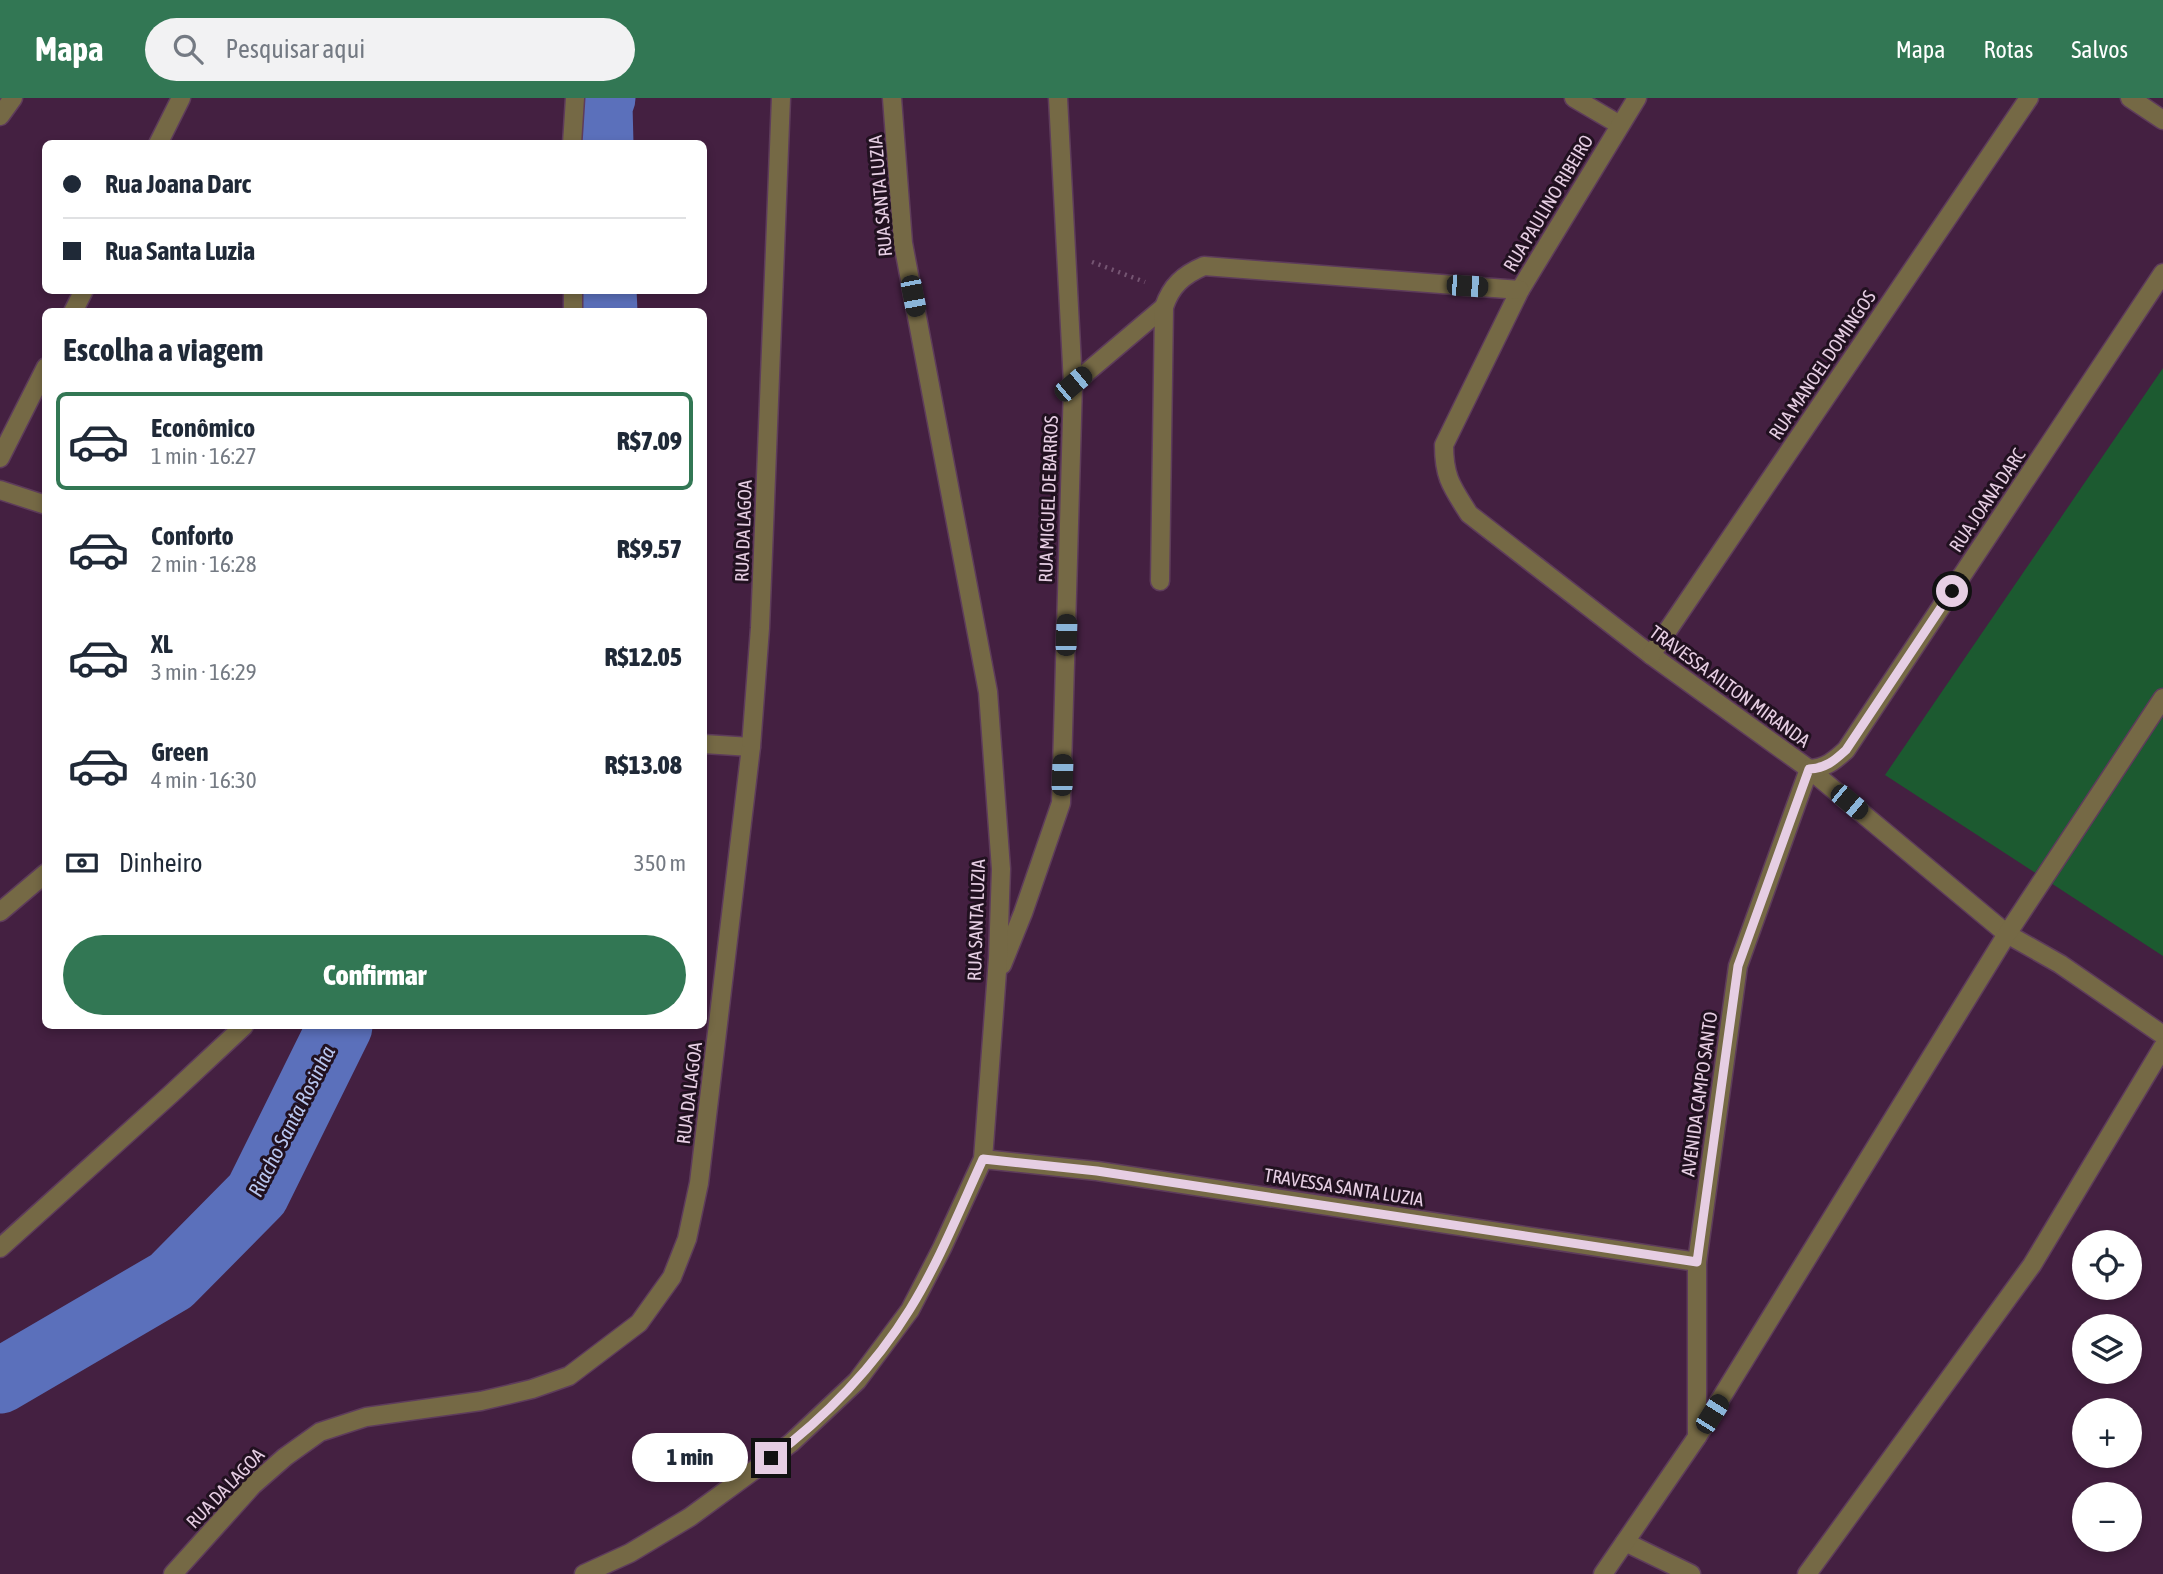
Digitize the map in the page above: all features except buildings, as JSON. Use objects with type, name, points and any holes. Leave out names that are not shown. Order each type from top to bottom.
[{"type":"street","points":[[0,116],[13,98]]},
{"type":"street","points":[[160,140],[181,98]]},
{"type":"street","points":[[572,140],[575,98]]},
{"type":"street","name":"RUA DA LAGOA","points":[[173,1574],[253,1485],[285,1457],[320,1432],[366,1417],[481,1401],[532,1390],[569,1376],[639,1323],[672,1277],[687,1239],[699,1183],[751,747],[760,628],[781,98]]},
{"type":"street","name":"RUA SANTA LUZIA","points":[[584,1574],[630,1553],[690,1517],[791,1443],[857,1381],[910,1310],[983,1159],[1001,869],[988,692],[903,243],[892,98]]},
{"type":"street","name":"RUA MIGUEL DE BARROS","points":[[996,982],[1061,803],[1073,384],[1058,98]]},
{"type":"street","points":[[1574,98],[1620,125]]},
{"type":"street","name":"RUA PAULINO RIBEIRO","points":[[1444,445],[1520,290],[1637,98]]},
{"type":"street","name":"RUA MANOEL DOMINGOS","points":[[1650,655],[2028,98]]},
{"type":"street","points":[[2130,98],[2163,120]]},
{"type":"street","points":[[1073,384],[1167,300],[1187,273],[1204,266],[1520,290]]},
{"type":"street","name":"RUA JOANA DARC","points":[[1809,769],[1821,768],[1833,762],[1846,750],[2163,273]]},
{"type":"street","points":[[1160,581],[1167,300]]},
{"type":"street","points":[[0,458],[42,375]]},
{"type":"street","name":"TRAVESSA AILTON MIRANDA","points":[[1444,445],[1444,468],[1454,491],[1469,514],[1650,655],[1809,769],[2007,934],[2060,964],[2163,1035]]},
{"type":"street","points":[[0,490],[42,504]]},
{"type":"street","points":[[1603,1574],[1697,1437],[2007,934],[2163,698]]},
{"type":"street","points":[[707,744],[751,747]]},
{"type":"street","name":"AVENIDA CAMPO SANTO","points":[[1697,1437],[1697,1262],[1738,966],[1809,769]]},
{"type":"street","points":[[0,912],[42,876]]},
{"type":"street","points":[[0,1248],[241,1029]]},
{"type":"street","points":[[1807,1574],[2032,1265],[2163,1047]]},
{"type":"street","name":"TRAVESSA SANTA LUZIA","points":[[983,1159],[1111,1173],[1697,1262]]},
{"type":"street","points":[[1625,1542],[1690,1574]]},
{"type":"path","points":[[1066,252],[1167,300]]},
{"type":"green space","points":[[2163,368],[2163,956],[1885,775]]},
{"type":"waterway","name":"Riacho Santa Rosinha","points":[[601,140],[600,105],[603,98]]},
{"type":"waterway","name":"Riacho Santa Rosinha","points":[[604,294],[605,308]]},
{"type":"waterway","name":"Riacho Santa Rosinha","points":[[0,1381],[171,1281],[257,1194],[339,1029]]},
{"type":"route","points":[[771,1458],[791,1443],[857,1381],[910,1310],[983,1159],[1097,1171],[1697,1262],[1738,966],[1809,769],[1821,768],[1833,762],[1846,750],[1952,591]]}]
